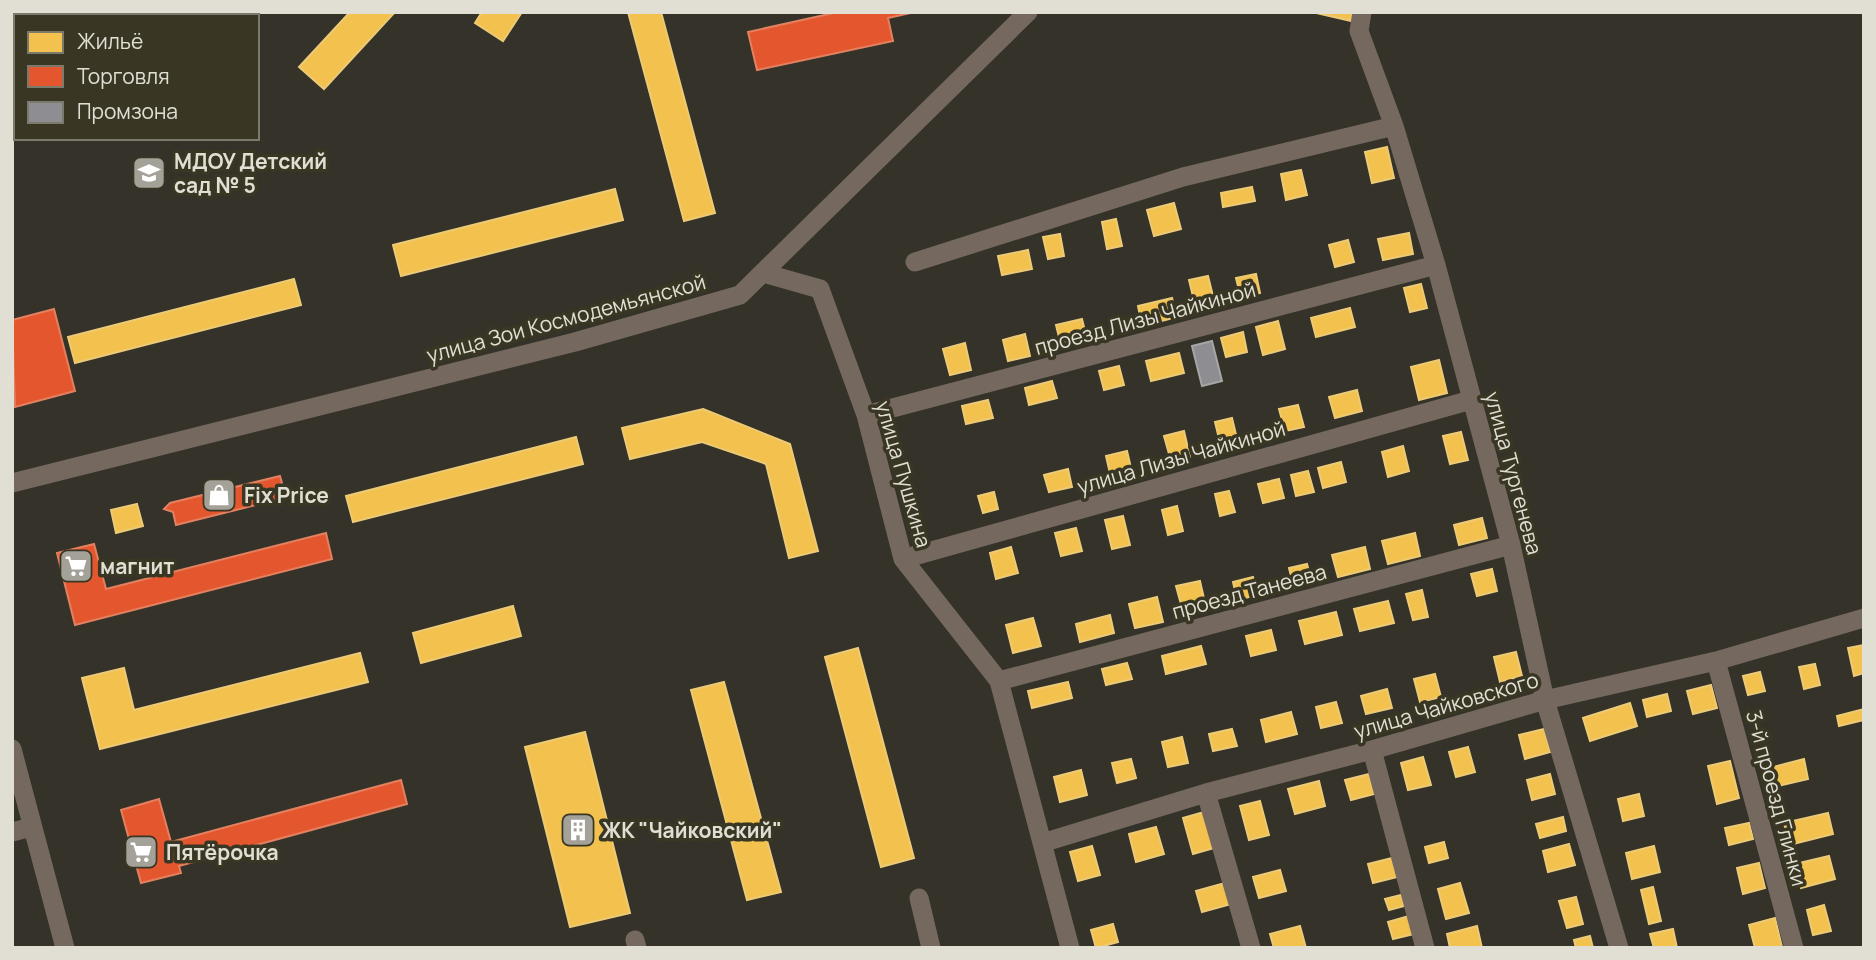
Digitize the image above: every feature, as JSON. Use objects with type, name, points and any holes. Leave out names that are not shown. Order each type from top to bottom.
[{"type":"street","name":"улица Зои Космодемьянской","points":[[12,482],[691,310],[740,295],[1028,12]]},
{"type":"street","name":"улица Тургенева","points":[[1362,12],[1359,31],[1394,126],[1436,265],[1511,545],[1545,700],[1619,948]]},
{"type":"street","points":[[915,262],[1183,177],[1394,126]]},
{"type":"street","name":"проезд Лизы Чайкиной","points":[[866,415],[1436,265]]},
{"type":"street","name":"улица Пушкина","points":[[763,273],[820,289],[866,415],[903,559],[999,681],[1070,948]]},
{"type":"street","name":"улица Лизы Чайкиной","points":[[903,559],[1471,400]]},
{"type":"street","name":"проезд Танеева","points":[[999,681],[1511,545]]},
{"type":"street","name":"улица Чайковского","points":[[1042,843],[1206,793],[1372,750],[1545,700],[1716,661],[1863,622]]},
{"type":"street","name":"3-й проезд Глинки","points":[[1716,661],[1794,948]]},
{"type":"street","points":[[12,750],[65,948]]},
{"type":"street","points":[[1372,750],[1424,948]]},
{"type":"street","points":[[1206,793],[1251,948]]},
{"type":"street","points":[[12,832],[33,827]]},
{"type":"street","points":[[919,898],[931,948]]},
{"type":"building: Жильё","points":[[350,12],[395,12],[324,89],[299,67]]},
{"type":"building: Жильё","points":[[482,12],[522,12],[503,41],[475,23]]},
{"type":"building: Жильё","points":[[628,12],[661,12],[715,213],[684,221]]},
{"type":"building: Жильё","points":[[1312,12],[1352,12],[1351,21]]},
{"type":"building: Жильё","points":[[1387,147],[1394,178],[1372,183],[1365,152]]},
{"type":"building: Жильё","points":[[1301,170],[1307,195],[1286,200],[1281,174]]},
{"type":"building: Жильё","points":[[1252,187],[1255,201],[1223,207],[1221,193]]},
{"type":"building: Жильё","points":[[615,189],[623,220],[401,276],[393,245]]},
{"type":"building: Жильё","points":[[1174,203],[1181,229],[1154,236],[1147,210]]},
{"type":"building: Жильё","points":[[1116,219],[1122,246],[1107,249],[1102,222]]},
{"type":"building: Жильё","points":[[1409,233],[1413,254],[1383,260],[1378,239]]},
{"type":"building: Жильё","points":[[1060,234],[1064,256],[1048,259],[1043,237]]},
{"type":"building: Жильё","points":[[1348,240],[1354,262],[1335,267],[1329,245]]},
{"type":"building: Жильё","points":[[1028,250],[1032,269],[1002,275],[998,256]]},
{"type":"building: Жильё","points":[[1256,274],[1260,293],[1241,298],[1236,278]]},
{"type":"building: Жильё","points":[[1208,276],[1216,308],[1197,313],[1189,280]]},
{"type":"building: Жильё","points":[[294,279],[301,305],[75,363],[68,337]]},
{"type":"building: Жильё","points":[[1421,284],[1427,308],[1410,312],[1404,288]]},
{"type":"building: Жильё","points":[[1172,298],[1177,317],[1142,326],[1138,306]]},
{"type":"building: Жильё","points":[[1350,308],[1355,327],[1316,337],[1311,318]]},
{"type":"building: Жильё","points":[[1082,319],[1087,339],[1061,345],[1056,325]]},
{"type":"building: Жильё","points":[[1278,321],[1285,349],[1263,355],[1256,327]]},
{"type":"building: Жильё","points":[[1243,332],[1247,352],[1226,357],[1221,338]]},
{"type":"building: Жильё","points":[[1025,334],[1030,356],[1008,361],[1003,340]]},
{"type":"building: Жильё","points":[[965,343],[971,370],[950,375],[943,349]]},
{"type":"building: Жильё","points":[[1179,353],[1184,373],[1151,381],[1146,361]]},
{"type":"building: Жильё","points":[[1439,360],[1447,393],[1419,400],[1411,367]]},
{"type":"building: Жильё","points":[[1119,366],[1124,385],[1104,390],[1099,371]]},
{"type":"building: Жильё","points":[[1052,381],[1057,398],[1029,405],[1025,388]]},
{"type":"building: Жильё","points":[[1357,390],[1362,411],[1335,418],[1329,397]]},
{"type":"building: Жильё","points":[[988,400],[993,418],[966,424],[962,406]]},
{"type":"building: Жильё","points":[[1298,405],[1304,427],[1285,431],[1279,409]]},
{"type":"building: Жильё","points":[[703,409],[790,444],[818,551],[789,558],[766,464],[702,442],[630,459],[622,428]]},
{"type":"building: Жильё","points":[[1232,418],[1238,443],[1221,447],[1215,422]]},
{"type":"building: Жильё","points":[[1184,431],[1190,457],[1171,461],[1164,436]]},
{"type":"building: Жильё","points":[[1461,432],[1468,460],[1450,464],[1443,436]]},
{"type":"building: Жильё","points":[[576,437],[583,464],[353,522],[346,496]]},
{"type":"building: Жильё","points":[[1403,446],[1409,471],[1388,477],[1382,452]]},
{"type":"building: Жильё","points":[[1127,451],[1132,472],[1111,478],[1106,456]]},
{"type":"building: Жильё","points":[[1341,462],[1346,482],[1323,488],[1318,468]]},
{"type":"building: Жильё","points":[[1068,469],[1072,487],[1049,492],[1044,475]]},
{"type":"building: Жильё","points":[[1308,471],[1314,492],[1296,496],[1291,475]]},
{"type":"building: Жильё","points":[[1279,479],[1284,498],[1263,503],[1258,484]]},
{"type":"building: Жильё","points":[[1229,491],[1235,512],[1220,516],[1215,494]]},
{"type":"building: Жильё","points":[[994,492],[998,509],[983,513],[978,496]]},
{"type":"building: Жильё","points":[[137,504],[143,526],[116,533],[111,510]]},
{"type":"building: Жильё","points":[[1177,506],[1183,531],[1168,535],[1162,510]]},
{"type":"building: Жильё","points":[[1123,516],[1130,545],[1112,549],[1105,520]]},
{"type":"building: Жильё","points":[[1482,518],[1487,538],[1459,545],[1454,525]]},
{"type":"building: Жильё","points":[[1076,528],[1082,551],[1061,556],[1055,533]]},
{"type":"building: Жильё","points":[[1415,533],[1420,556],[1388,564],[1382,541]]},
{"type":"building: Жильё","points":[[1011,547],[1018,573],[996,579],[990,553]]},
{"type":"building: Жильё","points":[[1365,547],[1370,569],[1338,577],[1332,555]]},
{"type":"building: Жильё","points":[[1307,564],[1312,584],[1294,588],[1289,568]]},
{"type":"building: Жильё","points":[[1492,569],[1497,591],[1477,596],[1471,574]]},
{"type":"building: Жильё","points":[[1253,577],[1257,595],[1237,600],[1233,582]]},
{"type":"building: Жильё","points":[[1200,581],[1205,603],[1182,608],[1176,586]]},
{"type":"building: Жильё","points":[[1422,590],[1428,617],[1413,620],[1406,594]]},
{"type":"building: Жильё","points":[[1157,597],[1163,622],[1135,628],[1129,604]]},
{"type":"building: Жильё","points":[[1388,601],[1394,623],[1360,631],[1354,609]]},
{"type":"building: Жильё","points":[[513,606],[521,636],[421,663],[413,633]]},
{"type":"building: Жильё","points":[[1336,612],[1342,635],[1305,644],[1299,621]]},
{"type":"building: Жильё","points":[[1110,615],[1114,633],[1080,642],[1076,624]]},
{"type":"building: Жильё","points":[[1033,618],[1041,646],[1013,653],[1006,625]]},
{"type":"building: Жильё","points":[[1271,630],[1276,650],[1251,656],[1246,636]]},
{"type":"building: Жильё","points":[[1864,645],[1864,673],[1854,676],[1848,648]]},
{"type":"building: Жильё","points":[[1201,646],[1206,664],[1166,674],[1162,656]]},
{"type":"building: Жильё","points":[[858,648],[914,858],[881,867],[825,657]]},
{"type":"building: Жильё","points":[[1516,652],[1522,676],[1500,682],[1494,657]]},
{"type":"building: Жильё","points":[[360,653],[368,682],[100,749],[82,678],[124,668],[134,710]]},
{"type":"building: Жильё","points":[[1127,663],[1132,679],[1106,685],[1102,669]]},
{"type":"building: Жильё","points":[[1815,664],[1820,685],[1804,689],[1799,667]]},
{"type":"building: Жильё","points":[[1760,672],[1765,691],[1748,695],[1743,676]]},
{"type":"building: Жильё","points":[[1435,674],[1441,697],[1420,702],[1414,679]]},
{"type":"building: Жильё","points":[[724,682],[781,892],[747,900],[691,690]]},
{"type":"building: Жильё","points":[[1068,682],[1072,698],[1032,708],[1028,691]]},
{"type":"building: Жильё","points":[[1711,685],[1717,708],[1693,714],[1687,691]]},
{"type":"building: Жильё","points":[[1387,689],[1392,708],[1366,714],[1361,696]]},
{"type":"building: Жильё","points":[[1667,694],[1671,711],[1647,717],[1643,700]]},
{"type":"building: Жильё","points":[[1336,702],[1342,723],[1321,728],[1316,707]]},
{"type":"building: Жильё","points":[[1630,703],[1637,726],[1590,741],[1583,718]]},
{"type":"building: Жильё","points":[[1864,709],[1864,720],[1839,726],[1837,716]]},
{"type":"building: Жильё","points":[[1291,712],[1297,734],[1266,742],[1261,720]]},
{"type":"building: Жильё","points":[[1232,729],[1237,746],[1213,751],[1209,734]]},
{"type":"building: Жильё","points":[[1544,729],[1550,752],[1525,759],[1519,735]]},
{"type":"building: Жильё","name":"ЖК \"Чайковский\"","points":[[585,732],[630,913],[570,927],[525,747]]},
{"type":"building: Жильё","points":[[1182,737],[1188,763],[1168,767],[1162,742]]},
{"type":"building: Жильё","points":[[1468,747],[1475,772],[1456,777],[1449,752]]},
{"type":"building: Жильё","points":[[1423,757],[1431,785],[1408,790],[1401,763]]},
{"type":"building: Жильё","points":[[1131,759],[1136,778],[1117,783],[1112,763]]},
{"type":"building: Жильё","points":[[1804,759],[1808,779],[1774,787],[1769,768]]},
{"type":"building: Жильё","points":[[1730,761],[1739,798],[1717,804],[1708,766]]},
{"type":"building: Жильё","points":[[1081,770],[1087,795],[1060,802],[1054,777]]},
{"type":"building: Жильё","points":[[1369,774],[1374,794],[1351,800],[1345,780]]},
{"type":"building: Жильё","points":[[1550,774],[1555,794],[1532,800],[1527,780]]},
{"type":"building: Жильё","points":[[1319,781],[1325,806],[1295,814],[1288,789]]},
{"type":"building: Жильё","points":[[1639,794],[1644,816],[1623,821],[1618,799]]},
{"type":"building: Жильё","points":[[1260,801],[1269,835],[1249,840],[1240,806]]},
{"type":"building: Жильё","points":[[1204,812],[1214,848],[1193,854],[1183,818]]},
{"type":"building: Жильё","points":[[1828,813],[1833,834],[1789,845],[1784,823]]},
{"type":"building: Жильё","points":[[1563,817],[1566,831],[1540,838],[1536,824]]},
{"type":"building: Жильё","points":[[1749,823],[1753,839],[1729,845],[1725,828]]},
{"type":"building: Жильё","points":[[1156,827],[1164,854],[1136,862],[1129,834]]},
{"type":"building: Жильё","points":[[1444,842],[1448,858],[1429,863],[1425,847]]},
{"type":"building: Жильё","points":[[1569,844],[1575,865],[1548,872],[1543,851]]},
{"type":"building: Жильё","points":[[1092,846],[1100,875],[1078,881],[1070,852]]},
{"type":"building: Жильё","points":[[1654,846],[1660,872],[1632,879],[1626,853]]},
{"type":"building: Жильё","points":[[1829,856],[1835,879],[1801,888],[1795,864]]},
{"type":"building: Жильё","points":[[1392,858],[1397,877],[1373,883],[1368,864]]},
{"type":"building: Жильё","points":[[1759,863],[1765,888],[1743,894],[1737,868]]},
{"type":"building: Жильё","points":[[1280,870],[1286,891],[1259,898],[1253,877]]},
{"type":"building: Жильё","points":[[1225,883],[1231,904],[1202,912],[1196,891]]},
{"type":"building: Жильё","points":[[1460,883],[1469,913],[1446,919],[1438,889]]},
{"type":"building: Жильё","points":[[1653,887],[1661,921],[1649,924],[1641,890]]},
{"type":"building: Жильё","points":[[1401,895],[1404,906],[1389,910],[1385,899]]},
{"type":"building: Жильё","points":[[1576,897],[1583,924],[1567,928],[1559,901]]},
{"type":"building: Жильё","points":[[1824,905],[1831,931],[1813,935],[1807,910]]},
{"type":"building: Жильё","points":[[1409,916],[1414,934],[1393,939],[1388,922]]},
{"type":"building: Жильё","points":[[1775,918],[1782,947],[1755,948],[1749,925]]},
{"type":"building: Жильё","points":[[1113,924],[1118,942],[1096,948],[1091,930]]},
{"type":"building: Жильё","points":[[1300,926],[1306,948],[1274,948],[1270,934]]},
{"type":"building: Жильё","points":[[1477,926],[1482,948],[1450,948],[1447,934]]},
{"type":"building: Жильё","points":[[1673,929],[1677,948],[1654,948],[1650,934]]},
{"type":"building: Жильё","points":[[1590,936],[1593,948],[1576,948],[1574,940]]},
{"type":"building: Торговля","points":[[838,12],[915,12],[888,18],[893,41],[757,70],[748,32]]},
{"type":"building: Торговля","points":[[54,309],[75,391],[15,407],[12,320]]},
{"type":"building: Торговля","points":[[280,476],[282,483],[276,486],[280,499],[176,525],[173,512],[164,509],[170,503]]},
{"type":"building: Торговля","points":[[326,533],[332,559],[75,625],[57,553],[94,544],[106,589]]},
{"type":"building: Торговля","points":[[401,780],[407,804],[179,866],[181,873],[141,883],[121,810],[159,799],[171,842]]},
{"type":"building: Промзона","points":[[1212,341],[1222,381],[1202,386],[1192,346]]},
{"type":"place","name":"МДОУ Детский сад № 5","points":[[149,173]]},
{"type":"place","name":"Fix Price","points":[[219,495]]},
{"type":"place","name":"магнит","points":[[76,566]]},
{"type":"place","name":"ЖК \"Чайковский\"","points":[[578,830]]},
{"type":"place","name":"Пятёрочка","points":[[141,852]]}]
